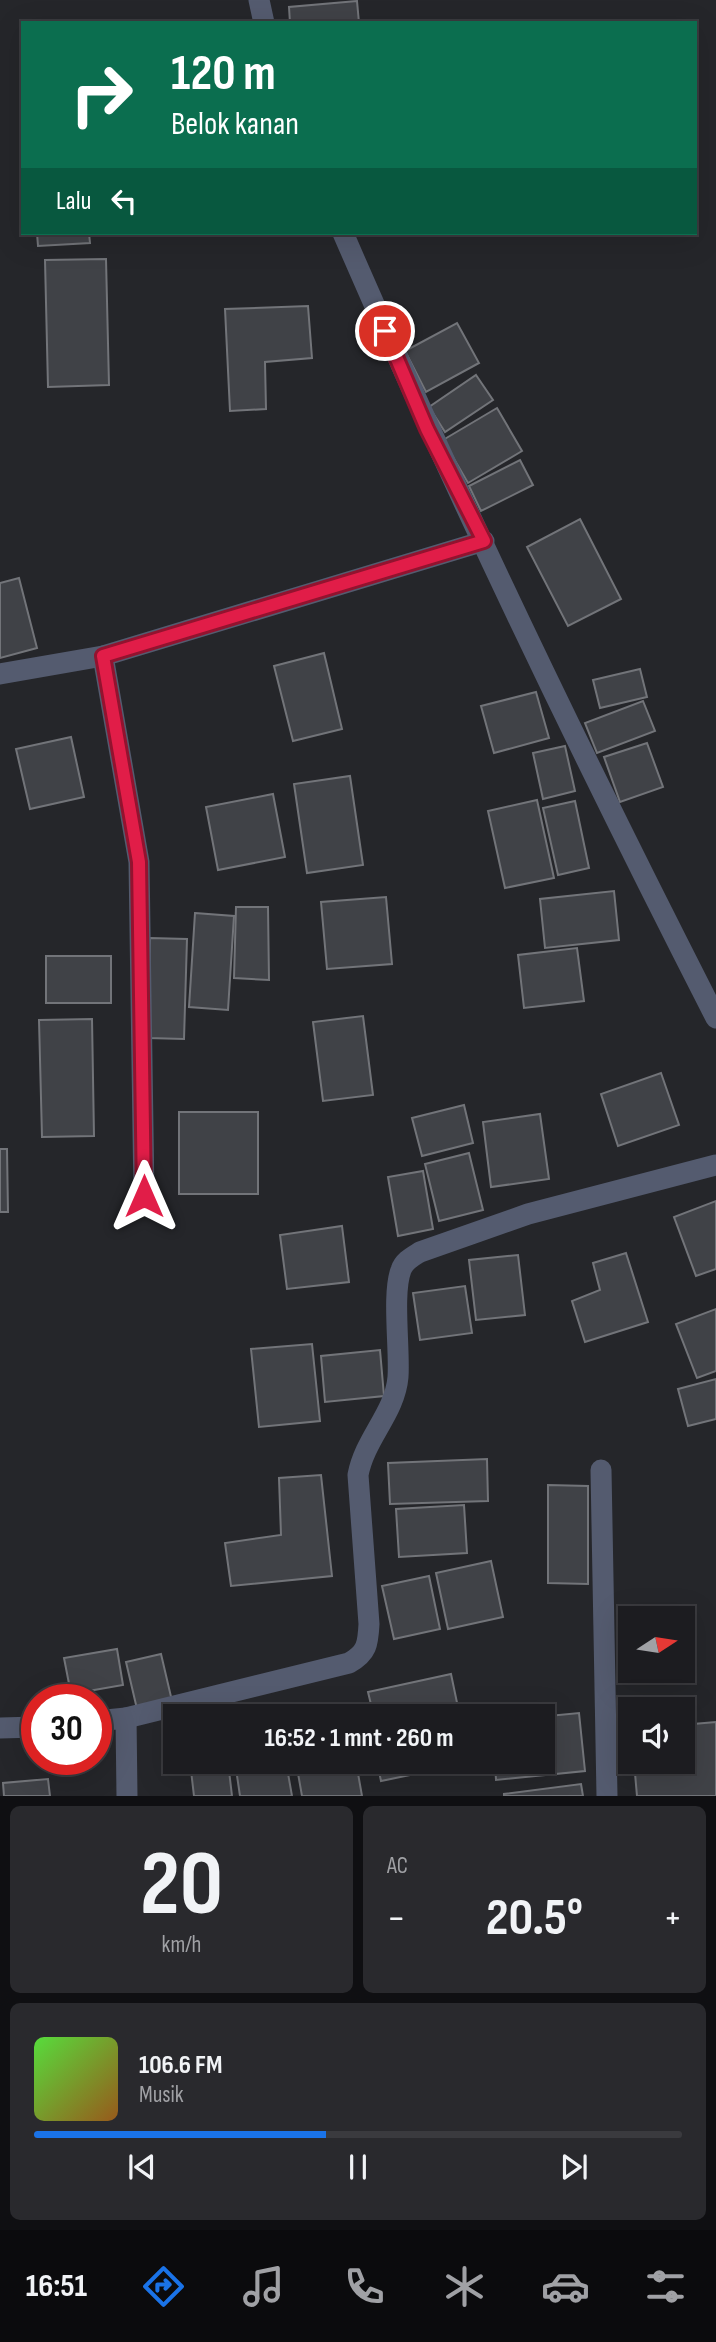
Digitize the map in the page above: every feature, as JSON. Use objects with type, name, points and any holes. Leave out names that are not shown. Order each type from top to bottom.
[{"type":"street","points":[[259,0],[264,21]]},
{"type":"street","points":[[343,235],[427,429],[484,541],[550,688],[716,1018]]},
{"type":"street","points":[[0,674],[103,656],[484,541]]},
{"type":"street","points":[[103,656],[139,862],[144,1196]]},
{"type":"street","points":[[112,1719],[349,1663],[363,1655],[369,1643],[369,1624],[358,1475],[362,1454],[393,1401],[398,1379],[399,1281],[407,1260],[420,1252],[528,1214],[716,1165]]},
{"type":"street","points":[[601,1470],[607,1796]]},
{"type":"street","points":[[126,1718],[127,1796]]},
{"type":"street","points":[[0,1728],[21,1727]]},
{"type":"building","points":[[357,1],[359,21],[290,21],[289,7]]},
{"type":"building","points":[[37,235],[89,235],[90,243],[38,246]]},
{"type":"building","points":[[106,259],[109,385],[48,387],[45,260]]},
{"type":"building","points":[[308,306],[312,358],[265,362],[266,409],[230,411],[225,309]]},
{"type":"building","points":[[457,323],[479,363],[426,392],[405,351]]},
{"type":"building","points":[[476,375],[493,400],[445,432],[429,407]]},
{"type":"building","points":[[497,408],[522,451],[468,483],[443,440]]},
{"type":"building","points":[[520,460],[533,485],[481,511],[469,486]]},
{"type":"building","points":[[580,519],[621,599],[568,626],[527,547]]},
{"type":"building","points":[[19,578],[37,648],[0,658],[0,583]]},
{"type":"building","points":[[324,653],[342,729],[293,741],[274,666]]},
{"type":"building","points":[[640,669],[647,697],[600,708],[593,680]]},
{"type":"building","points":[[536,692],[549,738],[494,753],[481,706]]},
{"type":"building","points":[[643,701],[655,731],[597,753],[585,723]]},
{"type":"building","points":[[71,737],[84,797],[30,809],[16,749]]},
{"type":"building","points":[[647,743],[663,787],[620,802],[604,757]]},
{"type":"building","points":[[565,746],[575,791],[543,799],[533,753]]},
{"type":"building","points":[[350,776],[363,865],[307,873],[294,784]]},
{"type":"building","points":[[273,794],[285,857],[218,870],[206,807]]},
{"type":"building","points":[[537,800],[554,878],[505,888],[488,811]]},
{"type":"building","points":[[575,801],[589,868],[558,875],[543,808]]},
{"type":"building","points":[[614,891],[619,940],[545,948],[540,899]]},
{"type":"building","points":[[386,897],[392,964],[327,969],[321,902]]},
{"type":"building","points":[[236,907],[268,907],[269,980],[234,978]]},
{"type":"building","points":[[195,913],[234,916],[228,1010],[189,1007]]},
{"type":"building","points":[[150,938],[187,939],[184,1039],[148,1038]]},
{"type":"building","points":[[577,948],[584,1001],[524,1008],[518,955]]},
{"type":"building","points":[[46,956],[111,956],[111,1003],[46,1003]]},
{"type":"building","points":[[363,1016],[373,1095],[323,1101],[313,1022]]},
{"type":"building","points":[[92,1019],[94,1136],[42,1137],[39,1020]]},
{"type":"building","points":[[661,1073],[679,1125],[618,1146],[601,1094]]},
{"type":"building","points":[[464,1105],[473,1143],[422,1156],[412,1118]]},
{"type":"building","points":[[179,1112],[258,1112],[258,1194],[179,1194]]},
{"type":"building","points":[[540,1114],[549,1179],[491,1187],[483,1122]]},
{"type":"building","points":[[0,1149],[7,1149],[8,1212],[0,1212]]},
{"type":"building","points":[[469,1153],[483,1210],[439,1221],[425,1164]]},
{"type":"building","points":[[423,1171],[433,1229],[398,1236],[388,1177]]},
{"type":"building","points":[[716,1201],[716,1269],[696,1276],[674,1217]]},
{"type":"building","points":[[342,1226],[349,1282],[287,1289],[280,1235]]},
{"type":"building","points":[[626,1253],[648,1322],[585,1342],[572,1301],[600,1290],[593,1263]]},
{"type":"building","points":[[518,1255],[525,1315],[476,1320],[469,1260]]},
{"type":"building","points":[[465,1286],[472,1333],[420,1340],[413,1293]]},
{"type":"building","points":[[716,1309],[716,1371],[697,1378],[676,1324]]},
{"type":"building","points":[[312,1344],[320,1421],[259,1427],[251,1349]]},
{"type":"building","points":[[380,1350],[384,1396],[325,1402],[321,1356]]},
{"type":"building","points":[[716,1379],[716,1419],[688,1426],[678,1389]]},
{"type":"building","points":[[487,1459],[488,1501],[390,1504],[388,1463]]},
{"type":"building","points":[[321,1475],[332,1576],[231,1586],[225,1543],[281,1535],[279,1478]]},
{"type":"building","points":[[548,1485],[588,1486],[588,1584],[548,1583]]},
{"type":"building","points":[[464,1505],[467,1553],[399,1557],[396,1509]]},
{"type":"building","points":[[491,1561],[503,1617],[448,1629],[436,1573]]},
{"type":"building","points":[[429,1576],[440,1629],[394,1639],[382,1586]]},
{"type":"building","points":[[117,1649],[123,1685],[112,1687],[112,1684],[69,1684],[64,1658]]},
{"type":"building","points":[[161,1654],[172,1701],[137,1709],[126,1662]]},
{"type":"building","points":[[451,1674],[457,1704],[371,1704],[368,1692]]},
{"type":"building","points":[[579,1713],[585,1771],[496,1780],[496,1774],[555,1774],[555,1715]]},
{"type":"building","points":[[716,1722],[716,1796],[637,1796],[635,1774],[695,1774],[695,1724]]},
{"type":"building","points":[[191,1774],[229,1774],[232,1796],[194,1796]]},
{"type":"building","points":[[237,1774],[288,1774],[292,1796],[240,1796]]},
{"type":"building","points":[[298,1774],[358,1774],[362,1796],[302,1796]]},
{"type":"building","points":[[380,1774],[415,1774],[381,1781]]},
{"type":"building","points":[[48,1779],[50,1796],[4,1796],[3,1783]]},
{"type":"building","points":[[581,1784],[583,1796],[504,1796],[504,1794]]},
{"type":"route","points":[[144,1196],[139,862],[103,656],[484,541],[427,429],[385,331]]}]
